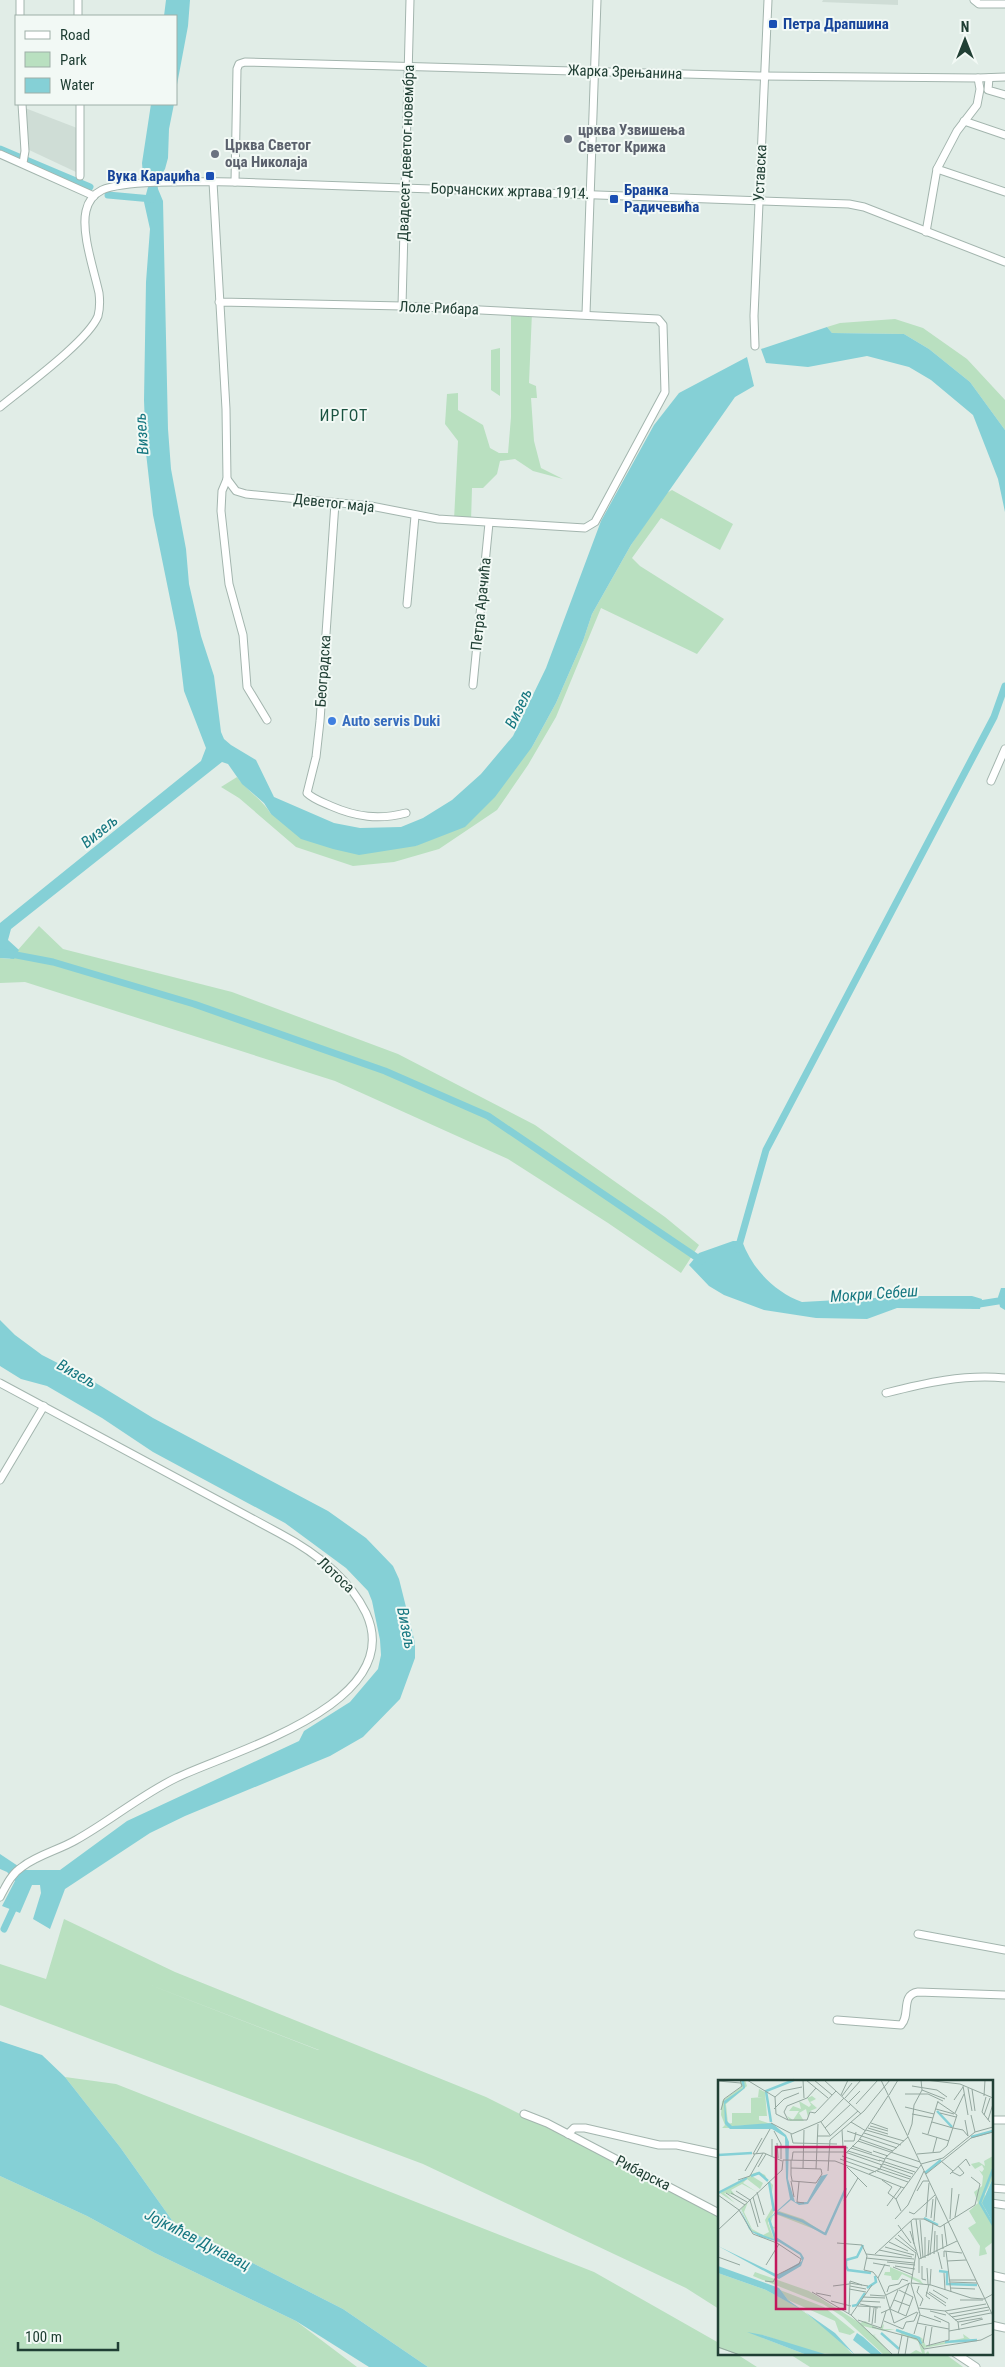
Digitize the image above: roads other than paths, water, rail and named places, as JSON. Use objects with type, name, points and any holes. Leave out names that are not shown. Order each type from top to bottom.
[{"type":"street","points":[[20,0],[20,15]]},
{"type":"street","points":[[78,0],[78,15]]},
{"type":"street","name":"Двадесет деветог новембра","points":[[402,306],[410,0]]},
{"type":"street","points":[[586,314],[597,0]]},
{"type":"street","name":"Уставска","points":[[755,346],[768,0]]},
{"type":"street","points":[[974,0],[979,4],[1005,4]]},
{"type":"street","name":"Жарка Зрењанина","points":[[235,182],[237,69],[239,64],[245,62],[764,76],[1005,77]]},
{"type":"street","points":[[978,78],[984,89],[1005,95]]},
{"type":"street","points":[[926,232],[937,169],[945,150],[975,108],[989,78]]},
{"type":"street","points":[[22,105],[24,160]]},
{"type":"street","points":[[80,105],[80,176]]},
{"type":"street","points":[[964,121],[1005,135]]},
{"type":"street","points":[[0,154],[24,160],[94,196],[89,203],[85,221],[100,305],[98,316],[86,333],[0,407]]},
{"type":"street","points":[[937,169],[1005,192]]},
{"type":"street","points":[[213,182],[226,409],[227,479],[221,497],[221,510],[229,584],[243,635],[246,686],[267,720]]},
{"type":"street","name":"Борчанских жртава 1914.","points":[[94,196],[109,188],[146,184],[235,182],[589,193],[857,205],[1005,262]]},
{"type":"street","name":"Лоле Рибара","points":[[219,302],[402,306],[658,319],[663,325],[665,392]]},
{"type":"street","name":"Деветог маја","points":[[227,479],[236,491],[246,494],[371,506],[415,516],[489,523],[579,528],[592,524],[665,392]]},
{"type":"street","name":"Београдска","points":[[335,503],[320,721],[316,757],[307,793],[315,799],[358,816],[380,817],[406,813]]},
{"type":"street","points":[[407,604],[415,516]]},
{"type":"street","name":"Петра Арачића","points":[[473,684],[489,523]]},
{"type":"street","points":[[991,782],[1005,749]]},
{"type":"street","points":[[886,1392],[929,1381],[963,1378],[1005,1378]]},
{"type":"street","name":"Лотоса","points":[[0,1383],[296,1542],[321,1560],[357,1595],[371,1624],[373,1652],[356,1683],[336,1702],[258,1743],[176,1778],[76,1840],[22,1866],[10,1879],[0,1897]]},
{"type":"street","points":[[0,1480],[44,1406]]},
{"type":"street","points":[[918,1934],[1005,1950]]},
{"type":"street","points":[[837,2020],[901,2025],[904,2021],[907,1999],[913,1992],[1005,1995]]},
{"type":"street","name":"Рибарска","points":[[524,2114],[568,2134],[718,2212]]},
{"type":"street","points":[[992,2120],[1005,2120]]},
{"type":"street","name":"Рибарска","points":[[568,2134],[574,2128],[585,2128],[659,2145],[676,2145],[718,2154]]},
{"type":"street","points":[[992,2188],[1005,2189]]},
{"type":"street","points":[[992,2203],[1005,2204]]},
{"type":"street","points":[[992,2275],[1005,2278]]},
{"type":"street","points":[[992,2324],[1005,2328]]},
{"type":"street","points":[[960,2354],[976,2367]]},
{"type":"water","points":[[166,0],[190,0],[188,26],[178,79],[178,15],[164,15]]},
{"type":"water","points":[[151,105],[174,105],[169,129],[168,158],[165,169],[157,181],[163,201],[168,429],[171,469],[186,549],[189,584],[201,636],[214,676],[221,732],[224,739],[231,745],[256,760],[274,797],[334,823],[360,828],[401,827],[423,818],[452,800],[481,774],[513,736],[546,668],[601,521],[654,425],[679,393],[747,357],[754,386],[735,397],[631,545],[592,614],[583,641],[556,703],[532,747],[495,797],[465,827],[416,846],[359,855],[333,849],[301,839],[271,814],[264,803],[242,784],[228,764],[222,762],[11,929],[8,940],[19,950],[14,959],[0,958],[0,923],[201,761],[206,748],[184,691],[177,633],[153,515],[146,453],[144,400],[146,282],[150,229],[144,202],[148,187],[143,175],[142,163]]},
{"type":"water","points":[[827,327],[832,333],[904,334],[929,349],[970,382],[1005,430],[1005,512],[998,479],[973,415],[931,380],[909,367],[867,356],[808,367],[766,363],[761,349]]},
{"type":"water","points":[[733,1241],[742,1241],[758,1270],[774,1286],[802,1302],[911,1296],[972,1296],[982,1299],[980,1309],[897,1308],[867,1319],[816,1318],[764,1310],[724,1295],[709,1286],[689,1265],[699,1253]]},
{"type":"water","points":[[1001,1288],[1005,1288],[1005,1310],[1000,1307],[998,1297]]},
{"type":"water","points":[[0,1320],[15,1335],[42,1355],[91,1380],[153,1418],[328,1511],[366,1538],[393,1566],[399,1579],[415,1643],[415,1658],[400,1699],[363,1737],[330,1756],[185,1816],[150,1833],[65,1889],[50,1929],[33,1919],[41,1893],[40,1885],[32,1885],[20,1913],[2,1906],[15,1881],[7,1872],[0,1869],[0,1854],[24,1870],[60,1870],[127,1821],[299,1741],[304,1731],[350,1702],[378,1669],[381,1655],[380,1640],[372,1601],[368,1591],[346,1568],[285,1523],[153,1452],[102,1418],[47,1386],[21,1379],[0,1366]]},
{"type":"water","name":"Јојкићев Дунавац","points":[[0,2041],[42,2055],[65,2077],[120,2147],[174,2223],[343,2309],[428,2367],[369,2367],[296,2321],[155,2253],[87,2216],[0,2176]]},
{"type":"waterway","points":[[0,149],[90,187]]},
{"type":"waterway","points":[[108,195],[152,199]]},
{"type":"waterway","points":[[738,1249],[766,1150],[994,717],[1005,686]]},
{"type":"waterway","points":[[0,952],[53,962],[194,1004],[385,1071],[488,1116],[702,1261]]},
{"type":"waterway","name":"Мокри Себеш","points":[[973,1305],[1005,1300]]},
{"type":"waterway","name":"Визељ","points":[[4,1929],[16,1903]]},
{"type":"place","name":"Петра Драпшина","points":[[773,24]]},
{"type":"place","name":"црква Узвишења Светог Крижа","points":[[568,139]]},
{"type":"place","name":"Црква Светог оца Николаја","points":[[215,154]]},
{"type":"place","name":"Вука Караџића","points":[[210,176]]},
{"type":"place","name":"Бранка Радичевића","points":[[614,199]]},
{"type":"place","name":"Auto servis Duki","points":[[332,721]]},
{"type":"district","name":"ИРГОТ","points":[[344,415]]}]
